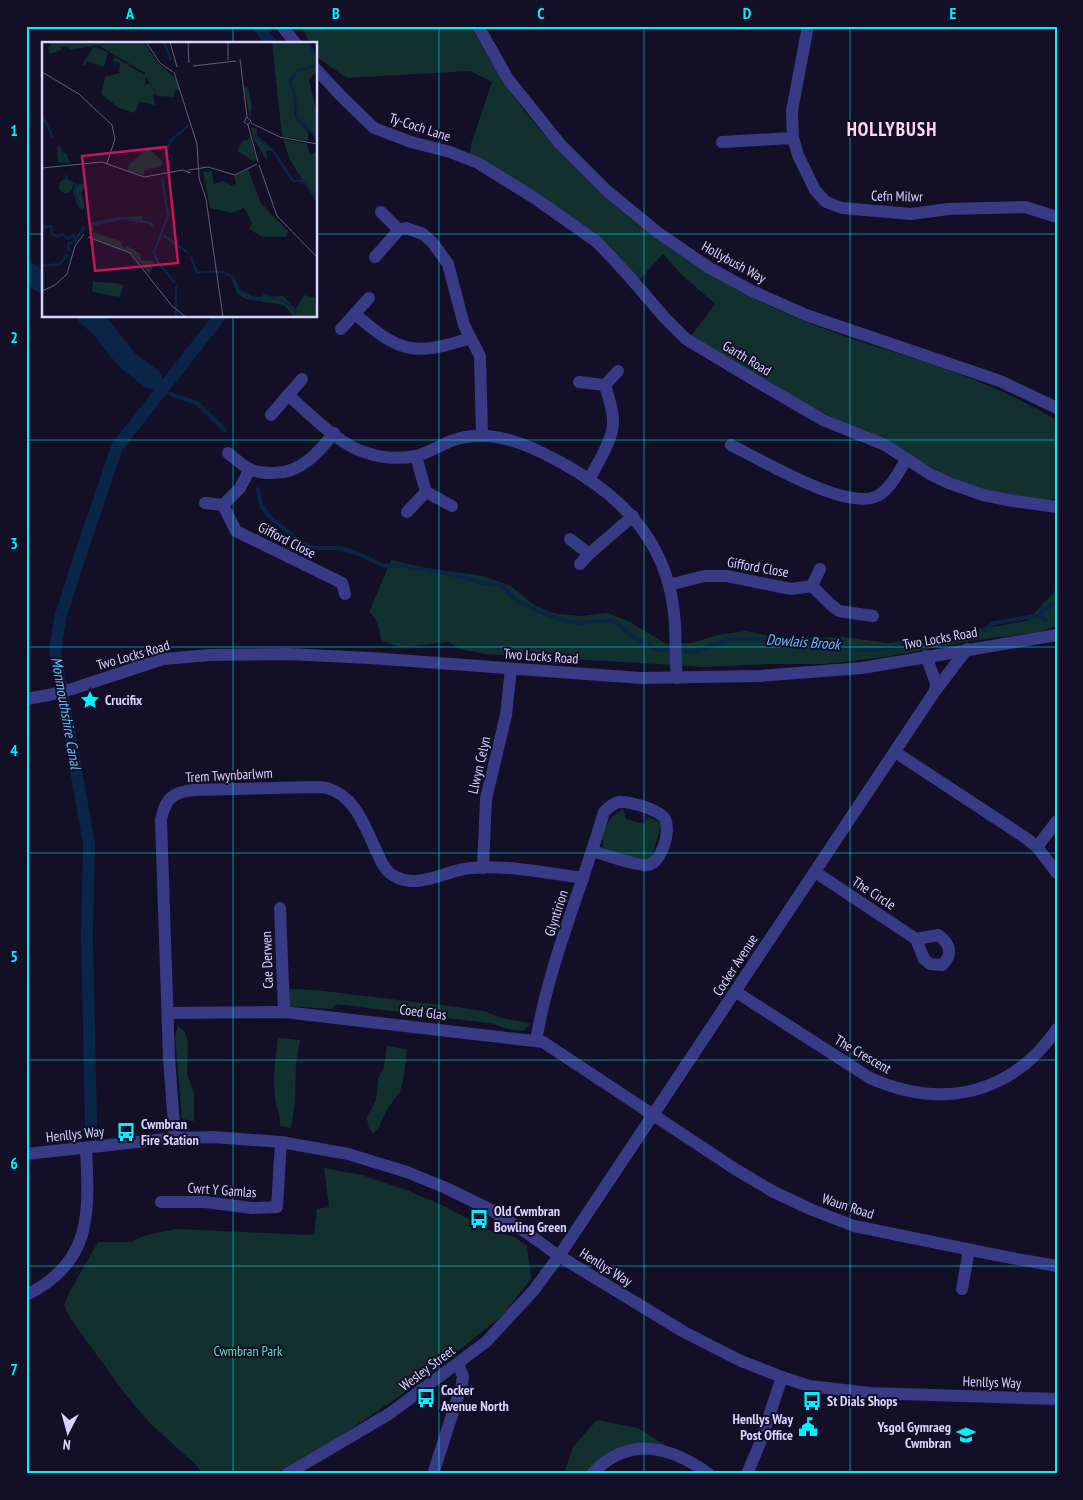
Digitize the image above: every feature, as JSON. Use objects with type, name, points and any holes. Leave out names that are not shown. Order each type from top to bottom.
[{"type":"street","points":[[282,26],[294,42]]},
{"type":"street","name":"Hollybush Way","points":[[478,26],[508,79],[560,144],[607,191],[656,232],[708,267],[806,315],[1000,381],[1057,408]]},
{"type":"street","name":"Cefn Milwr","points":[[808,26],[792,111],[794,138],[798,155],[815,190],[826,202],[842,208],[911,214],[980,207],[1025,207],[1057,217]]},
{"type":"street","name":"Ty-Coch Lane","points":[[318,71],[374,128],[478,163]]},
{"type":"street","points":[[722,142],[794,138]]},
{"type":"street","name":"Garth Road","points":[[478,163],[536,199],[597,242],[686,339],[823,420],[885,445],[930,474],[983,495],[1013,502],[1053,505]]},
{"type":"street","points":[[381,212],[400,230]]},
{"type":"street","points":[[375,257],[400,230],[406,228],[423,234],[442,255],[450,270],[464,325],[480,356],[482,374],[482,436]]},
{"type":"street","points":[[341,329],[369,298]]},
{"type":"street","points":[[355,314],[379,335],[395,344],[410,348],[428,350],[470,338]]},
{"type":"street","points":[[605,385],[618,371]]},
{"type":"street","points":[[271,415],[302,379]]},
{"type":"street","points":[[579,382],[605,385]]},
{"type":"street","points":[[589,480],[610,437],[613,426],[605,385]]},
{"type":"street","points":[[288,395],[334,434],[366,453],[399,458],[416,456],[456,439],[482,436],[505,439],[528,446],[551,457],[603,489],[633,516],[650,539],[661,562],[668,585],[675,625],[677,678]]},
{"type":"street","points":[[228,453],[250,470],[265,473],[283,473],[298,468],[312,458],[334,434]]},
{"type":"street","points":[[731,445],[746,459],[849,498],[864,499],[875,497],[884,492],[907,459]]},
{"type":"street","points":[[416,456],[426,492],[452,506]]},
{"type":"street","points":[[206,503],[223,505],[240,488],[250,470]]},
{"type":"street","points":[[407,512],[426,492]]},
{"type":"street","name":"Gifford Close","points":[[223,505],[236,531],[342,583],[344,594]]},
{"type":"street","points":[[580,564],[633,516]]},
{"type":"street","points":[[570,539],[589,554]]},
{"type":"street","points":[[820,569],[812,586],[830,604],[839,611],[873,616]]},
{"type":"street","name":"Gifford Close","points":[[668,585],[704,576],[728,576],[791,589],[812,586]]},
{"type":"street","name":"Two Locks Road","points":[[26,698],[72,689],[163,660],[210,655],[287,654],[351,657],[642,678],[677,678],[760,676],[862,668],[1057,635]]},
{"type":"street","name":"Cocker Avenue","points":[[559,1256],[935,691],[967,649]]},
{"type":"street","points":[[926,656],[936,683],[935,691]]},
{"type":"street","name":"Llwyn Celyn","points":[[483,868],[486,799],[506,715],[512,669]]},
{"type":"street","points":[[895,752],[1026,838],[1037,847],[1057,873]]},
{"type":"street","name":"Trem Twynbarlwm","points":[[175,1138],[169,1059],[162,820],[163,810],[168,800],[175,794],[194,790],[327,788],[349,800],[356,808],[384,868],[394,876],[406,880],[418,882],[464,869],[483,868],[519,870],[583,879]]},
{"type":"street","name":"Glyntirion","points":[[536,1041],[538,1024],[559,952],[604,812],[618,802],[628,802],[661,814],[666,821],[667,831],[660,857],[655,863],[646,866],[592,851]]},
{"type":"street","points":[[1037,847],[1057,821]]},
{"type":"street","name":"The Circle","points":[[814,872],[916,939]]},
{"type":"street","name":"Cae Derwen","points":[[280,908],[284,1012]]},
{"type":"street","name":"The Crescent","points":[[736,992],[870,1078],[909,1092],[957,1094],[983,1088],[1006,1077],[1028,1062],[1048,1042],[1057,1029]]},
{"type":"street","name":"Coed Glas","points":[[168,1013],[284,1012],[543,1042],[653,1114]]},
{"type":"street","name":"Waun Road","points":[[653,1114],[735,1169],[774,1192],[810,1209],[854,1226],[1057,1266]]},
{"type":"street","name":"Henllys Way","points":[[26,1154],[175,1138],[213,1137],[281,1142],[348,1154],[407,1172],[491,1210],[559,1256],[684,1332],[741,1361],[782,1377],[809,1386],[870,1394],[1057,1399]]},
{"type":"street","name":"Cwrt Y Gamlas","points":[[161,1202],[205,1202],[252,1208],[277,1207],[281,1142]]},
{"type":"street","points":[[26,1295],[51,1282],[59,1274],[72,1256],[84,1232],[87,1205],[86,1148]]},
{"type":"street","points":[[962,1289],[969,1250]]},
{"type":"street","name":"Wesley Street","points":[[287,1474],[389,1414],[486,1342],[534,1290],[559,1256]]},
{"type":"street","points":[[433,1474],[462,1384],[463,1376],[458,1364]]},
{"type":"street","points":[[747,1474],[760,1443],[782,1377]]},
{"type":"street","points":[[592,1474],[611,1457],[626,1451],[646,1448],[663,1450],[680,1456],[709,1474]]},
{"type":"green space","points":[[301,26],[470,26],[495,68],[523,109],[554,146],[623,213],[700,269],[785,313],[830,331],[973,379],[1028,404],[1057,421],[1057,498],[1045,501],[985,493],[806,404],[688,340],[715,304],[681,274],[663,254],[638,281],[610,253],[469,164],[471,144],[492,82],[470,71],[347,78],[318,58],[318,42],[309,42]]},
{"type":"green space","points":[[391,560],[426,568],[483,576],[511,586],[535,606],[557,614],[580,616],[608,613],[630,622],[666,644],[691,643],[718,635],[745,631],[788,639],[842,637],[887,643],[928,638],[1027,621],[1057,589],[1057,626],[1039,632],[970,641],[885,657],[825,664],[706,667],[485,654],[460,649],[448,642],[403,647],[381,640],[378,624],[369,612]]},
{"type":"green space","points":[[623,809],[626,819],[645,824],[648,817],[658,821],[661,825],[652,856],[646,861],[604,849],[603,837],[606,826],[613,816]]},
{"type":"green space","points":[[286,989],[316,990],[457,1007],[484,1011],[501,1018],[530,1023],[524,1031],[505,1029],[495,1024],[337,1004],[331,1009],[286,1006]]},
{"type":"green space","points":[[178,1026],[184,1031],[188,1042],[187,1075],[194,1093],[194,1121],[182,1119],[175,1037]]},
{"type":"green space","points":[[278,1038],[300,1040],[296,1062],[295,1103],[291,1128],[280,1126],[275,1098],[274,1083]]},
{"type":"green space","points":[[387,1046],[407,1049],[404,1076],[400,1092],[387,1109],[379,1127],[373,1134],[368,1126],[367,1117],[376,1100],[378,1079],[384,1067]]},
{"type":"green space","name":"Cwmbran Park","points":[[324,1168],[362,1175],[409,1191],[444,1206],[493,1232],[513,1236],[527,1246],[531,1279],[503,1315],[412,1388],[349,1430],[275,1474],[203,1474],[196,1465],[150,1423],[126,1395],[72,1321],[64,1305],[98,1242],[131,1242],[146,1235],[176,1229],[314,1235],[317,1209],[329,1207]]},
{"type":"green space","points":[[597,1420],[638,1428],[665,1445],[606,1455],[585,1474],[564,1474],[573,1447]]},
{"type":"waterway","name":"Monmouthshire Canal","points":[[259,26],[270,42]]},
{"type":"waterway","name":"Dowlais Brook","points":[[26,271],[42,283]]},
{"type":"waterway","name":"Dowlais Brook","points":[[90,318],[101,327],[127,360],[152,379]]},
{"type":"waterway","name":"Monmouthshire Canal","points":[[91,1124],[87,935],[89,844],[55,651],[61,615],[117,447],[218,318]]},
{"type":"waterway","name":"Dowlais Brook","points":[[170,394],[197,403],[225,430]]},
{"type":"waterway","name":"Dowlais Brook","points":[[258,489],[261,506],[272,519],[303,544],[314,548],[341,548],[384,566],[397,565],[461,576],[483,583],[502,586],[516,600],[562,620],[577,623],[613,620],[629,634],[660,650],[693,652],[730,639],[756,639],[804,646],[818,641],[861,650],[876,650],[984,630],[994,623],[1041,615],[1042,611],[1057,602]]},
{"type":"waterway","name":"Dowlais Brook","points":[[1041,615],[1046,621]]},
{"type":"place","name":"Crucifix","points":[[90,700]]},
{"type":"place","name":"Cwmbran Fire Station","points":[[126,1132]]},
{"type":"place","name":"Old Cwmbran Bowling Green","points":[[479,1219]]},
{"type":"place","name":"Cocker Avenue North","points":[[426,1398]]},
{"type":"place","name":"St Dials Shops","points":[[812,1401]]},
{"type":"place","name":"Henllys Way Post Office","points":[[808,1427]]},
{"type":"place","name":"Ysgol Gymraeg Cwmbran","points":[[966,1435]]},
{"type":"district","name":"HOLLYBUSH","points":[[892,129]]}]
